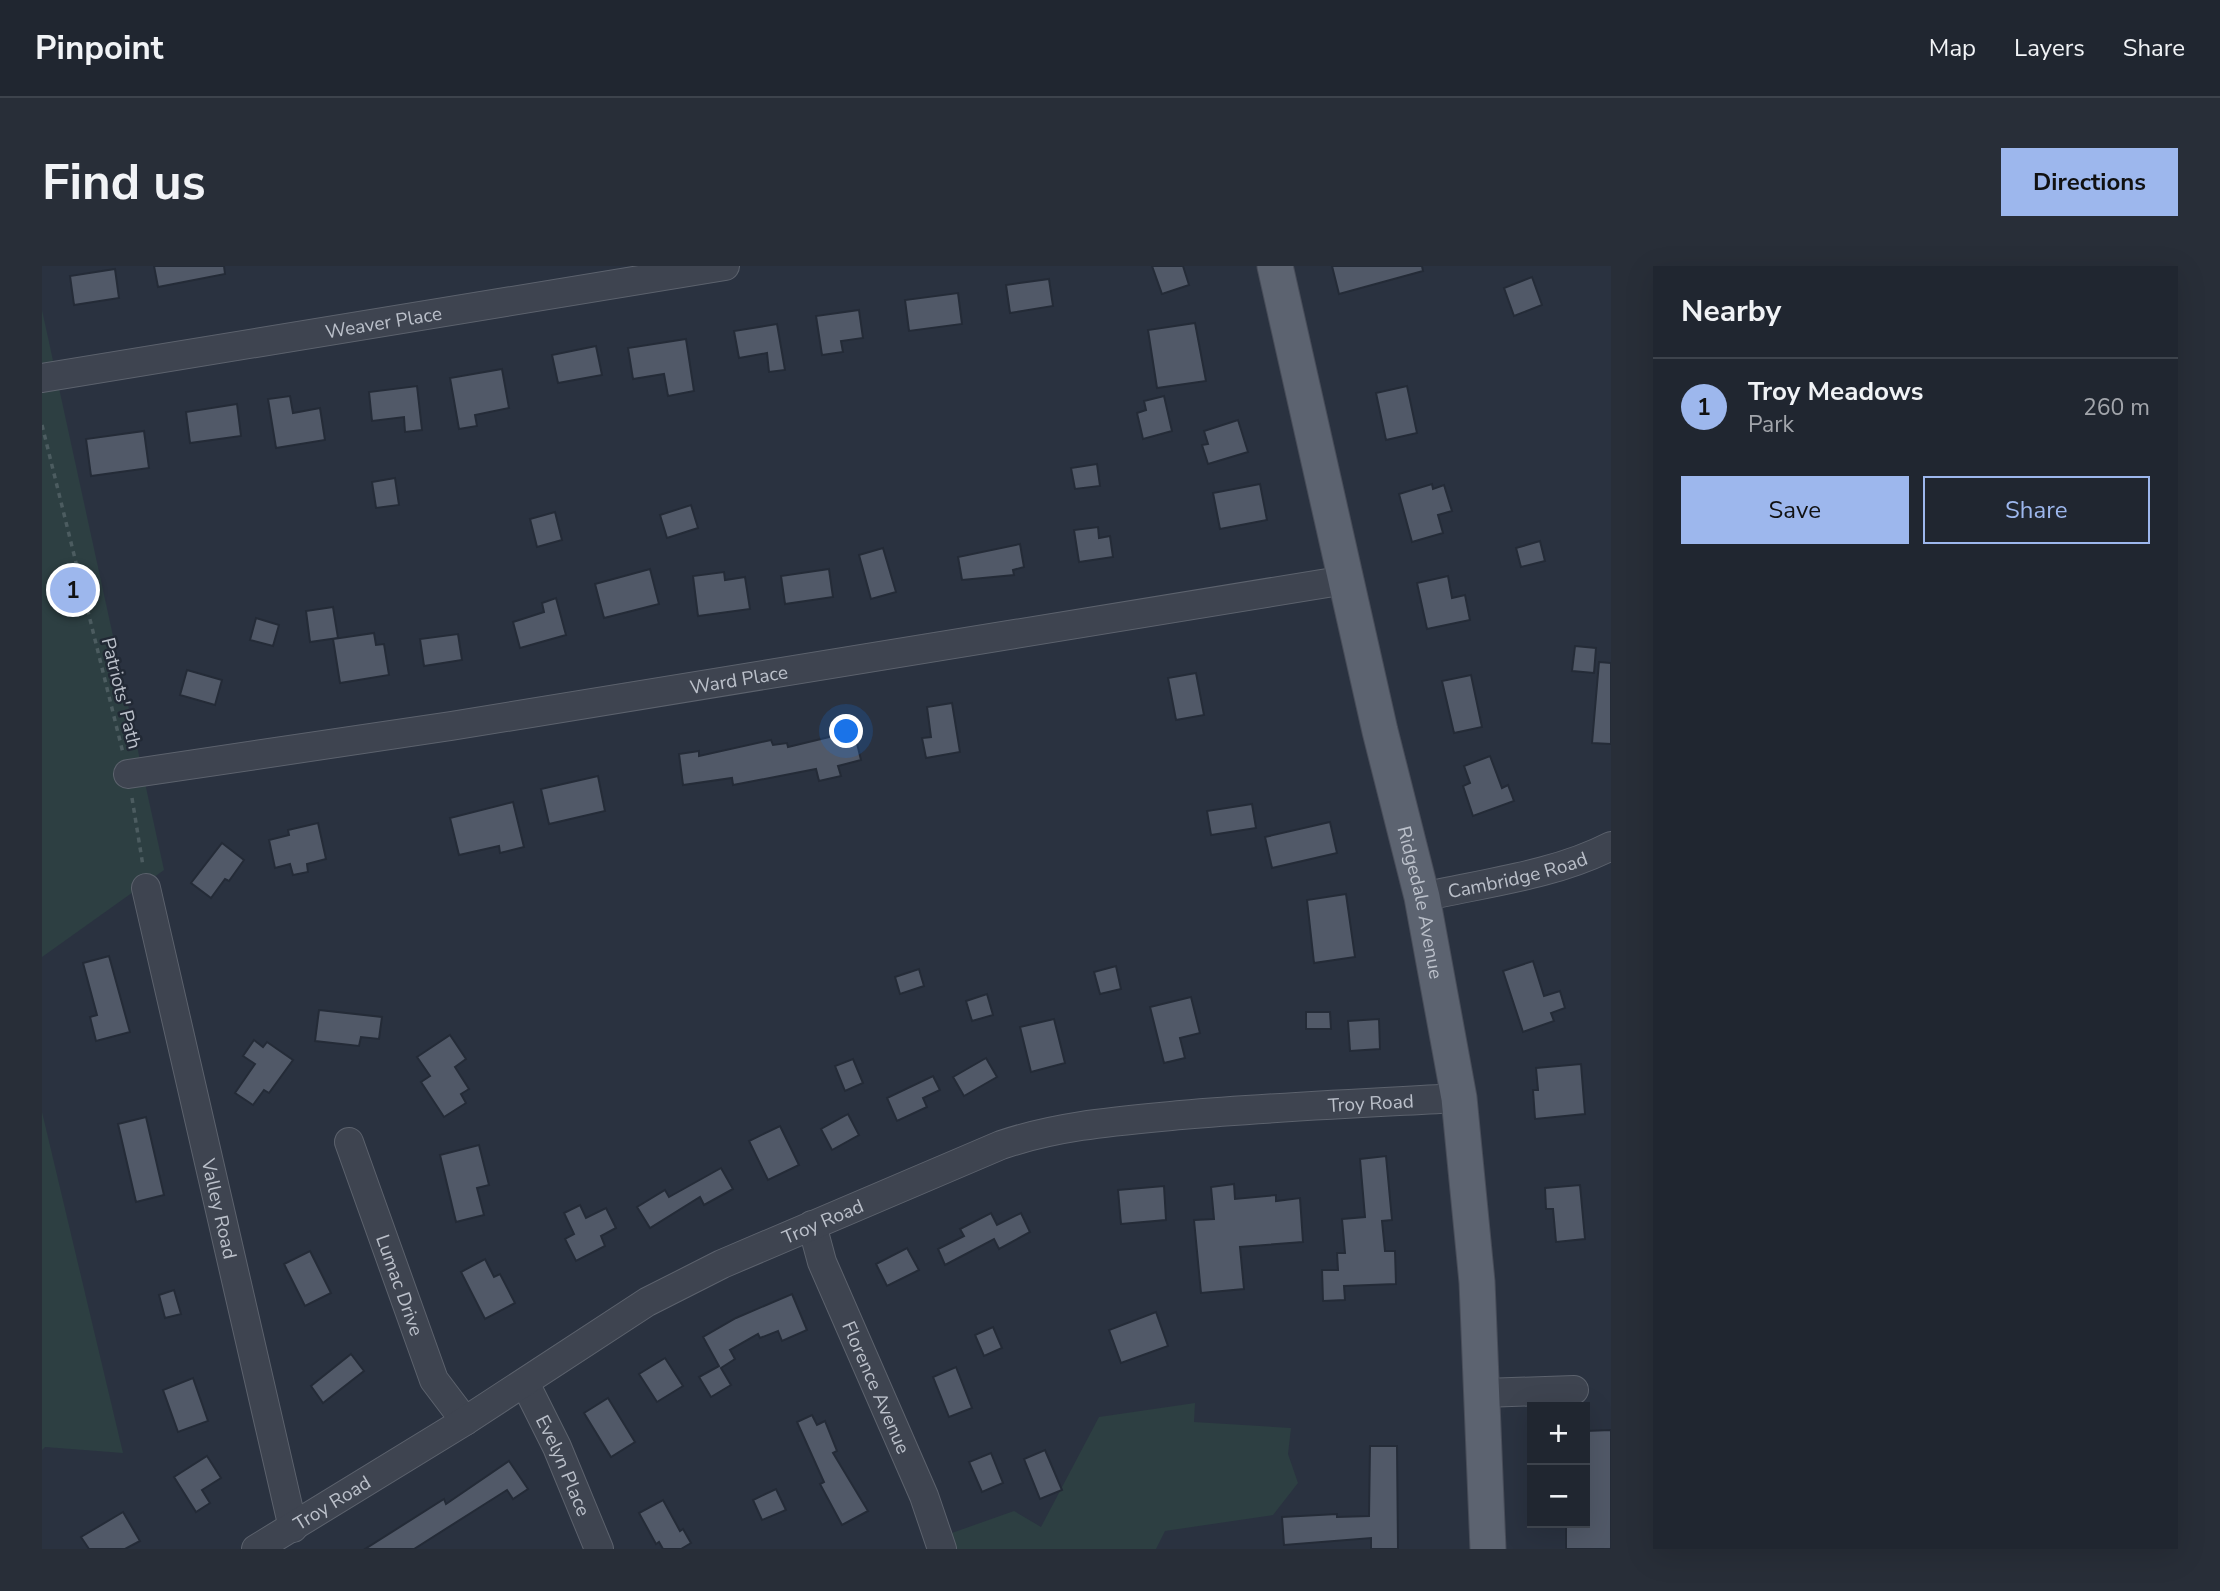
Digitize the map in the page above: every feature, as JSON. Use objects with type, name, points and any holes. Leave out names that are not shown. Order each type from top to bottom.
[{"type":"main road","name":"Ridgedale Avenue","points":[[1275,266],[1422,897],[1459,1098],[1477,1282],[1488,1549]]},
{"type":"street","name":"Weaver Place","points":[[42,378],[725,266]]},
{"type":"street","name":"Ward Place","points":[[128,774],[451,726],[1346,580]]},
{"type":"street","name":"Cambridge Road","points":[[1422,897],[1557,866],[1591,856],[1611,846]]},
{"type":"street","name":"Valley Road","points":[[146,888],[293,1528]]},
{"type":"street","name":"Troy Road","points":[[256,1549],[465,1421],[647,1302],[722,1264],[812,1224],[1001,1145],[1041,1132],[1073,1126],[1267,1107],[1459,1098]]},
{"type":"street","name":"Lumac Drive","points":[[349,1142],[434,1380],[465,1421]]},
{"type":"street","name":"Florence Avenue","points":[[812,1224],[822,1262],[919,1484],[942,1549]]},
{"type":"street","name":"Evelyn Place","points":[[525,1382],[557,1447],[599,1549]]},
{"type":"street","points":[[1483,1393],[1574,1390]]},
{"type":"path","name":"Patriots' Path","points":[[42,425],[128,774],[146,888]]},
{"type":"shaded area","points":[[42,310],[164,870],[42,957]]},
{"type":"shaded area","points":[[42,1112],[123,1453],[45,1447],[42,1450]]},
{"type":"shaded area","points":[[1195,1403],[1194,1422],[1291,1428],[1288,1454],[1298,1483],[1273,1515],[1165,1531],[1156,1549],[953,1549],[949,1534],[1014,1511],[1041,1527],[1099,1417]]},
{"type":"building","points":[[154,266],[224,266],[225,274],[158,287]]},
{"type":"building","points":[[1152,266],[1183,266],[1189,285],[1162,294]]},
{"type":"building","points":[[1332,266],[1422,266],[1423,271],[1339,294]]},
{"type":"building","points":[[115,269],[119,298],[74,305],[70,276]]},
{"type":"building","points":[[1532,277],[1542,305],[1514,316],[1504,288]]},
{"type":"building","points":[[1049,279],[1053,306],[1010,313],[1006,285]]},
{"type":"building","points":[[958,293],[962,324],[909,331],[905,300]]},
{"type":"building","points":[[859,310],[863,338],[841,341],[843,352],[822,355],[816,316]]},
{"type":"building","points":[[1195,323],[1206,381],[1157,388],[1148,330]]},
{"type":"building","points":[[777,324],[785,370],[769,372],[767,353],[739,358],[734,331]]},
{"type":"building","points":[[686,339],[694,391],[668,396],[664,374],[633,379],[628,348]]},
{"type":"building","points":[[596,346],[602,375],[558,383],[552,355]]},
{"type":"building","points":[[502,369],[509,408],[475,415],[477,426],[459,429],[450,378]]},
{"type":"building","points":[[417,386],[422,430],[405,432],[404,417],[372,421],[369,392]]},
{"type":"building","points":[[1407,386],[1417,433],[1386,440],[1376,393]]},
{"type":"building","points":[[290,396],[293,413],[320,408],[325,440],[276,448],[268,399]]},
{"type":"building","points":[[1164,396],[1172,431],[1143,439],[1137,413],[1146,410],[1144,401]]},
{"type":"building","points":[[237,404],[241,436],[190,443],[186,412]]},
{"type":"building","points":[[1238,420],[1248,452],[1208,464],[1202,445],[1208,444],[1204,431]]},
{"type":"building","points":[[144,431],[149,468],[91,476],[86,439]]},
{"type":"building","points":[[1097,464],[1100,486],[1075,489],[1071,468]]},
{"type":"building","points":[[395,478],[399,505],[376,508],[372,482]]},
{"type":"building","points":[[1260,484],[1267,520],[1220,529],[1213,493]]},
{"type":"building","points":[[1432,484],[1433,489],[1444,485],[1452,511],[1438,515],[1443,533],[1412,542],[1399,494]]},
{"type":"building","points":[[691,505],[698,528],[667,538],[660,515]]},
{"type":"building","points":[[555,512],[562,540],[537,547],[530,519]]},
{"type":"building","points":[[1098,527],[1099,538],[1110,536],[1113,557],[1079,562],[1074,530]]},
{"type":"building","points":[[1540,541],[1545,561],[1521,567],[1516,548]]},
{"type":"building","points":[[1020,544],[1024,567],[1013,570],[1014,575],[962,580],[958,557]]},
{"type":"building","points":[[883,548],[896,592],[871,599],[859,555]]},
{"type":"building","points":[[650,569],[659,604],[604,618],[595,584]]},
{"type":"building","points":[[829,569],[833,597],[785,604],[781,576]]},
{"type":"building","points":[[724,572],[725,580],[745,577],[750,609],[698,616],[693,576]]},
{"type":"building","points":[[1448,576],[1452,598],[1465,595],[1470,620],[1427,629],[1417,583]]},
{"type":"building","points":[[556,598],[566,635],[520,648],[513,622],[544,612],[542,603]]},
{"type":"building","points":[[333,607],[338,638],[310,642],[306,611]]},
{"type":"building","points":[[256,618],[279,625],[273,646],[250,640]]},
{"type":"building","points":[[374,633],[376,645],[384,644],[389,675],[340,683],[333,639]]},
{"type":"building","points":[[458,634],[462,660],[424,666],[420,639]]},
{"type":"building","points":[[1575,646],[1596,648],[1594,673],[1572,671]]},
{"type":"building","points":[[1599,662],[1611,663],[1611,744],[1592,743]]},
{"type":"building","points":[[187,670],[222,680],[215,705],[180,695]]},
{"type":"building","points":[[1196,673],[1204,715],[1176,720],[1168,678]]},
{"type":"building","points":[[1471,675],[1482,727],[1454,733],[1442,681]]},
{"type":"building","points":[[952,703],[960,752],[926,758],[922,738],[931,737],[927,707]]},
{"type":"building","points":[[854,731],[861,760],[838,766],[841,776],[819,781],[816,769],[733,785],[732,778],[683,785],[679,754],[699,751],[699,756],[771,740],[773,745],[787,743],[788,747]]},
{"type":"building","points":[[1490,756],[1502,788],[1508,785],[1514,801],[1473,816],[1463,786],[1470,783],[1464,766]]},
{"type":"building","points":[[598,776],[605,811],[549,824],[541,789]]},
{"type":"building","points":[[513,802],[524,847],[500,853],[499,846],[459,855],[450,818]]},
{"type":"building","points":[[1252,804],[1256,828],[1211,835],[1207,811]]},
{"type":"building","points":[[1330,822],[1337,853],[1272,868],[1265,837]]},
{"type":"building","points":[[318,823],[326,859],[307,864],[308,872],[293,875],[290,864],[275,868],[269,840],[289,835],[288,830]]},
{"type":"building","points":[[222,843],[244,860],[229,881],[225,879],[211,898],[191,883]]},
{"type":"building","points":[[1346,894],[1355,957],[1314,963],[1307,900]]},
{"type":"building","points":[[109,956],[130,1032],[96,1041],[90,1017],[97,1015],[83,963]]},
{"type":"building","points":[[1533,961],[1544,996],[1560,991],[1565,1008],[1551,1013],[1554,1021],[1523,1032],[1503,971]]},
{"type":"building","points":[[1116,966],[1121,989],[1100,994],[1094,972]]},
{"type":"building","points":[[919,969],[924,986],[900,994],[895,977]]},
{"type":"building","points":[[987,994],[993,1015],[972,1021],[966,1001]]},
{"type":"building","points":[[1191,997],[1200,1033],[1180,1038],[1185,1058],[1164,1063],[1150,1007]]},
{"type":"building","points":[[319,1010],[382,1017],[379,1039],[361,1037],[359,1046],[315,1041]]},
{"type":"building","points":[[1306,1012],[1330,1012],[1331,1029],[1306,1029]]},
{"type":"building","points":[[1054,1019],[1065,1063],[1031,1072],[1020,1027]]},
{"type":"building","points":[[1379,1019],[1380,1049],[1350,1051],[1348,1021]]},
{"type":"building","points":[[450,1035],[466,1059],[455,1067],[469,1089],[461,1094],[466,1103],[444,1117],[421,1082],[430,1076],[417,1057]]},
{"type":"building","points":[[254,1040],[263,1047],[267,1042],[293,1060],[269,1093],[264,1090],[253,1105],[235,1093],[255,1064],[243,1056]]},
{"type":"building","points":[[986,1058],[997,1077],[964,1096],[953,1077]]},
{"type":"building","points":[[853,1059],[863,1083],[845,1091],[835,1066]]},
{"type":"building","points":[[1581,1064],[1585,1114],[1535,1119],[1533,1090],[1538,1090],[1536,1068]]},
{"type":"building","points":[[933,1076],[940,1090],[923,1098],[927,1107],[897,1121],[887,1098]]},
{"type":"building","points":[[848,1114],[859,1135],[832,1150],[821,1129]]},
{"type":"building","points":[[146,1117],[164,1195],[136,1202],[118,1124]]},
{"type":"building","points":[[780,1126],[799,1165],[768,1180],[749,1141]]},
{"type":"building","points":[[479,1145],[489,1185],[477,1188],[484,1215],[456,1222],[440,1155]]},
{"type":"building","points":[[1386,1156],[1392,1220],[1382,1221],[1385,1251],[1395,1251],[1396,1284],[1344,1286],[1345,1300],[1323,1301],[1322,1270],[1338,1270],[1337,1253],[1345,1253],[1342,1219],[1365,1217],[1360,1159]]},
{"type":"building","points":[[721,1168],[733,1189],[704,1205],[700,1197],[650,1228],[637,1207],[665,1190],[669,1197]]},
{"type":"building","points":[[1234,1184],[1235,1199],[1276,1195],[1276,1201],[1300,1198],[1303,1242],[1240,1247],[1244,1289],[1201,1293],[1194,1220],[1214,1219],[1211,1187]]},
{"type":"building","points":[[1580,1185],[1585,1239],[1556,1242],[1553,1209],[1546,1209],[1545,1188]]},
{"type":"building","points":[[1164,1186],[1166,1220],[1121,1224],[1118,1190]]},
{"type":"building","points":[[580,1205],[586,1218],[606,1208],[616,1228],[601,1236],[605,1246],[576,1261],[565,1239],[574,1234],[564,1213]]},
{"type":"building","points":[[991,1213],[997,1225],[1021,1213],[1030,1232],[999,1249],[994,1239],[945,1265],[938,1249],[964,1236],[960,1229]]},
{"type":"building","points":[[907,1248],[919,1270],[887,1286],[876,1264]]},
{"type":"building","points":[[310,1251],[331,1293],[305,1306],[284,1264]]},
{"type":"building","points":[[485,1259],[494,1277],[500,1274],[515,1303],[485,1319],[461,1272]]},
{"type":"building","points":[[174,1290],[181,1314],[165,1318],[159,1295]]},
{"type":"building","points":[[792,1294],[807,1330],[782,1341],[778,1331],[760,1338],[758,1334],[730,1350],[735,1359],[721,1368],[731,1385],[711,1397],[699,1377],[719,1366],[703,1337],[736,1318]]},
{"type":"building","points":[[1156,1312],[1168,1346],[1121,1363],[1109,1330]]},
{"type":"building","points":[[993,1327],[1002,1348],[984,1356],[975,1335]]},
{"type":"building","points":[[351,1354],[364,1371],[323,1403],[311,1386]]},
{"type":"building","points":[[665,1358],[683,1386],[657,1402],[639,1374]]},
{"type":"building","points":[[956,1367],[972,1408],[949,1417],[933,1377]]},
{"type":"building","points":[[193,1378],[208,1421],[178,1432],[163,1390]]},
{"type":"building","points":[[608,1398],[635,1442],[611,1457],[584,1413]]},
{"type":"building","points":[[812,1415],[817,1425],[825,1421],[837,1451],[833,1453],[868,1511],[842,1525],[820,1484],[824,1482],[797,1422]]},
{"type":"building","points":[[1611,1430],[1611,1549],[1566,1549],[1566,1528],[1590,1528],[1590,1431]]},
{"type":"building","points":[[1370,1446],[1397,1446],[1398,1549],[1371,1549],[1371,1538],[1284,1545],[1282,1517],[1337,1514],[1337,1517],[1369,1516]]},
{"type":"building","points":[[1045,1450],[1062,1490],[1040,1499],[1024,1459]]},
{"type":"building","points":[[991,1453],[1003,1483],[982,1492],[969,1462]]},
{"type":"building","points":[[207,1456],[221,1478],[202,1490],[210,1503],[196,1512],[174,1477]]},
{"type":"building","points":[[509,1461],[528,1489],[513,1499],[507,1490],[414,1549],[365,1549],[444,1499],[446,1504]]},
{"type":"building","points":[[776,1489],[786,1510],[762,1520],[753,1500]]},
{"type":"building","points":[[663,1500],[680,1531],[683,1529],[691,1543],[681,1549],[663,1549],[659,1542],[656,1544],[639,1513]]},
{"type":"building","points":[[123,1512],[140,1541],[125,1549],[89,1549],[81,1537]]},
{"type":"place","name":"Troy Meadows","points":[[73,590]]}]
